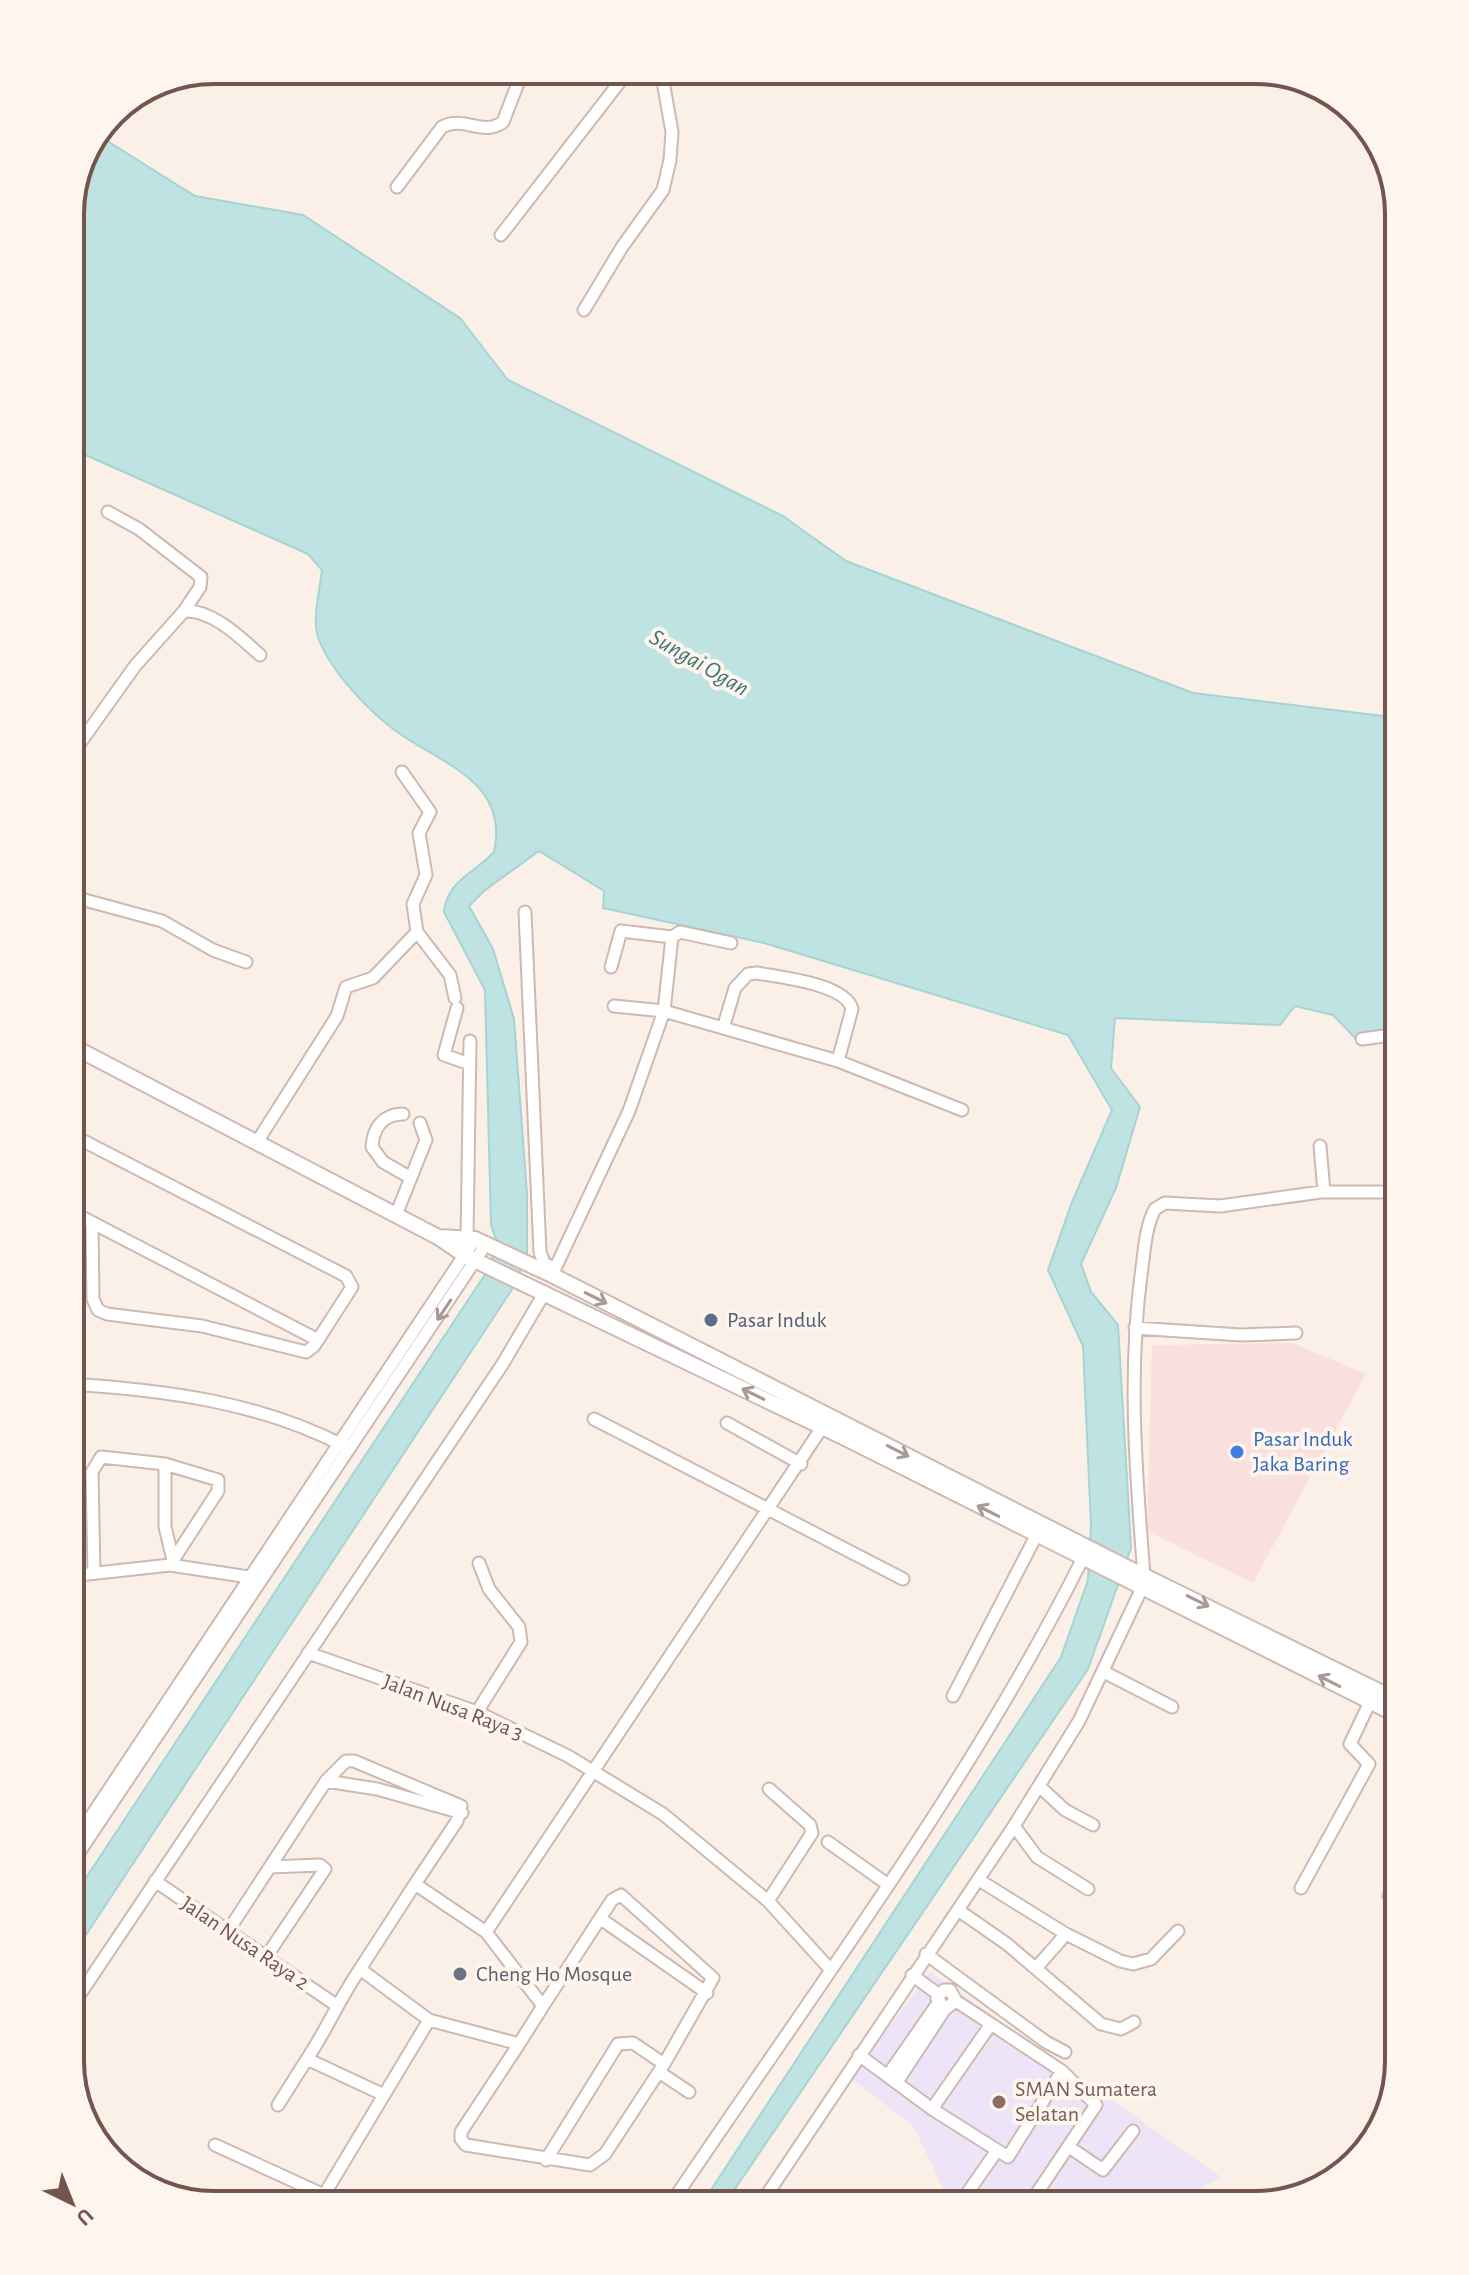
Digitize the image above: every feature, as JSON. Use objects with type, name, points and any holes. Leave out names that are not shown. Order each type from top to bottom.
[{"type":"street","points":[[397,187],[442,127],[465,123],[489,129],[503,122],[518,84]]},
{"type":"street","points":[[501,235],[618,84]]},
{"type":"street","points":[[584,310],[622,247],[663,190],[672,132],[663,84]]},
{"type":"street","points":[[84,737],[135,666],[184,611],[197,593],[201,577],[139,529],[108,512]]},
{"type":"street","points":[[184,611],[206,615],[260,655]]},
{"type":"street","points":[[402,772],[430,812],[430,818],[419,833],[426,879],[413,904],[417,932],[450,975],[456,1003],[444,1055],[470,1064]]},
{"type":"street","points":[[84,900],[162,921],[213,950],[246,962]]},
{"type":"street","points":[[525,912],[540,1252],[544,1263],[554,1272]]},
{"type":"street","points":[[611,967],[621,931],[672,937],[680,932],[731,943]]},
{"type":"street","points":[[257,1142],[337,1016],[346,987],[373,978],[417,932]]},
{"type":"street","points":[[554,1272],[629,1111],[664,1011],[672,937]]},
{"type":"street","points":[[724,1025],[735,988],[748,974],[834,991],[848,999],[852,1009],[838,1061]]},
{"type":"street","points":[[614,1006],[664,1011],[724,1025],[838,1061],[962,1110]]},
{"type":"street","points":[[1362,1039],[1385,1036]]},
{"type":"street","points":[[84,1845],[344,1446],[477,1260],[480,1242],[470,1041]]},
{"type":"street","points":[[84,1052],[519,1282],[826,1421],[1085,1556]]},
{"type":"street","points":[[403,1114],[391,1115],[375,1128],[372,1147],[383,1162],[411,1178]]},
{"type":"street","points":[[396,1215],[426,1140],[420,1123]]},
{"type":"street","points":[[84,1141],[346,1276],[352,1283],[351,1290],[318,1340],[309,1351],[302,1352],[202,1326],[103,1313],[93,1299],[92,1223]]},
{"type":"street","points":[[1320,1146],[1324,1192]]},
{"type":"street","points":[[769,2191],[1039,1786],[1104,1672],[1143,1582],[1134,1451],[1135,1328],[1151,1221],[1159,1206],[1248,1204],[1324,1192],[1385,1192]]},
{"type":"street","points":[[84,1219],[318,1340]]},
{"type":"street","points":[[438,1237],[480,1242],[526,1264],[554,1272],[1036,1536],[1385,1694]]},
{"type":"street","points":[[84,1988],[502,1365],[545,1292]]},
{"type":"street","points":[[1135,1328],[1241,1335],[1296,1333]]},
{"type":"street","points":[[84,1385],[155,1389],[220,1403],[264,1414],[344,1446]]},
{"type":"street","points":[[594,1419],[903,1579]]},
{"type":"street","points":[[486,1932],[801,1464],[826,1421]]},
{"type":"street","points":[[727,1423],[801,1464]]},
{"type":"street","points":[[94,1571],[92,1472],[96,1462],[105,1457],[165,1464],[215,1478],[220,1485],[171,1562]]},
{"type":"street","points":[[165,1464],[165,1527],[171,1562]]},
{"type":"street","points":[[953,1696],[1036,1536]]},
{"type":"street","points":[[679,2191],[975,1754],[1044,1637],[1085,1556]]},
{"type":"street","points":[[84,1573],[171,1562],[258,1579]]},
{"type":"street","points":[[477,1712],[521,1642],[519,1627],[489,1589],[479,1563]]},
{"type":"street","points":[[84,1828],[258,1579]]},
{"type":"street","points":[[1143,1582],[1385,1709]]},
{"type":"street","name":"Jalan Nusa Raya 3","points":[[308,1653],[477,1712],[568,1756],[663,1814],[768,1901],[829,1968]]},
{"type":"street","points":[[1104,1672],[1172,1707]]},
{"type":"street","points":[[1301,1888],[1369,1764],[1350,1744],[1370,1702]]},
{"type":"street","points":[[228,1931],[326,1781],[341,1764],[354,1761],[456,1801],[462,1813]]},
{"type":"street","points":[[326,1781],[377,1789],[462,1813]]},
{"type":"street","points":[[1039,1786],[1065,1810],[1093,1825]]},
{"type":"street","points":[[768,1901],[812,1833],[810,1825],[769,1789]]},
{"type":"street","points":[[278,2105],[326,2032],[336,2005],[462,1813]]},
{"type":"street","points":[[1014,1826],[1037,1857],[1088,1889]]},
{"type":"street","points":[[828,1842],[887,1884]]},
{"type":"street","points":[[266,1957],[325,1871],[320,1865],[270,1867]]},
{"type":"street","points":[[979,1880],[1066,1934],[1120,1961],[1133,1964],[1151,1959],[1178,1931]]},
{"type":"street","name":"Jalan Nusa Raya 2","points":[[155,1881],[336,2005]]},
{"type":"street","points":[[415,1884],[486,1932],[543,2006]]},
{"type":"street","points":[[623,1896],[711,1975],[714,1982],[601,2159],[590,2165],[466,2145],[461,2139],[461,2132],[601,1919],[612,1900],[623,1896]]},
{"type":"street","points":[[958,1910],[1036,1968],[1101,2024],[1121,2029],[1134,2022]]},
{"type":"street","points":[[601,1919],[707,1993]]},
{"type":"street","points":[[1036,1968],[1066,1934]]},
{"type":"street","points":[[926,1954],[1065,2052]]},
{"type":"street","points":[[360,1969],[429,2020],[519,2044]]},
{"type":"street","points":[[912,1975],[940,2002],[956,2001],[1062,2071],[1096,2105],[1039,2191]]},
{"type":"street","points":[[893,2079],[940,2002]]},
{"type":"street","points":[[326,2191],[429,2020]]},
{"type":"street","points":[[932,2109],[991,2024]]},
{"type":"street","points":[[546,2160],[618,2044],[633,2043],[689,2092]]},
{"type":"street","points":[[859,2055],[932,2109],[1008,2157],[1062,2071]]},
{"type":"street","points":[[307,2059],[382,2094]]},
{"type":"street","points":[[1069,2147],[1103,2170],[1133,2131]]},
{"type":"street","points":[[215,2145],[304,2191]]},
{"type":"street","points":[[969,2191],[996,2152]]},
{"type":"shaded area","name":"Pasar Induk Jaka Baring","points":[[1293,1343],[1366,1374],[1253,1583],[1147,1531],[1152,1345]]},
{"type":"shaded area","name":"SMAN Sumatera Selatan","points":[[930,1972],[1221,2177],[1196,2191],[944,2191],[914,2127],[851,2078]]},
{"type":"water","name":"Sungai Ogan","points":[[107,141],[195,196],[303,215],[460,318],[508,380],[783,516],[846,561],[1193,693],[1385,716],[1385,1032],[1356,1039],[1333,1015],[1295,1006],[1280,1025],[1115,1018],[1111,1068],[1140,1107],[1116,1188],[1081,1264],[1091,1292],[1118,1325],[1131,1548],[1088,1669],[734,2191],[710,2191],[1061,1657],[1088,1580],[1091,1525],[1083,1346],[1048,1270],[1072,1202],[1112,1110],[1068,1035],[764,943],[603,908],[604,891],[539,851],[484,891],[469,906],[493,949],[514,1019],[527,1194],[527,1256],[511,1291],[84,1938],[84,1881],[484,1276],[498,1246],[491,1224],[485,990],[444,912],[446,901],[456,884],[494,852],[496,828],[492,809],[470,779],[400,734],[364,703],[341,677],[323,650],[316,630],[322,570],[308,554],[84,454],[84,206],[88,180]]},
{"type":"place","name":"Pasar Induk","points":[[711,1320]]},
{"type":"place","name":"Pasar Induk Jaka Baring","points":[[1237,1452]]},
{"type":"place","name":"Cheng Ho Mosque","points":[[460,1974]]},
{"type":"place","name":"SMAN Sumatera Selatan","points":[[999,2102]]}]
